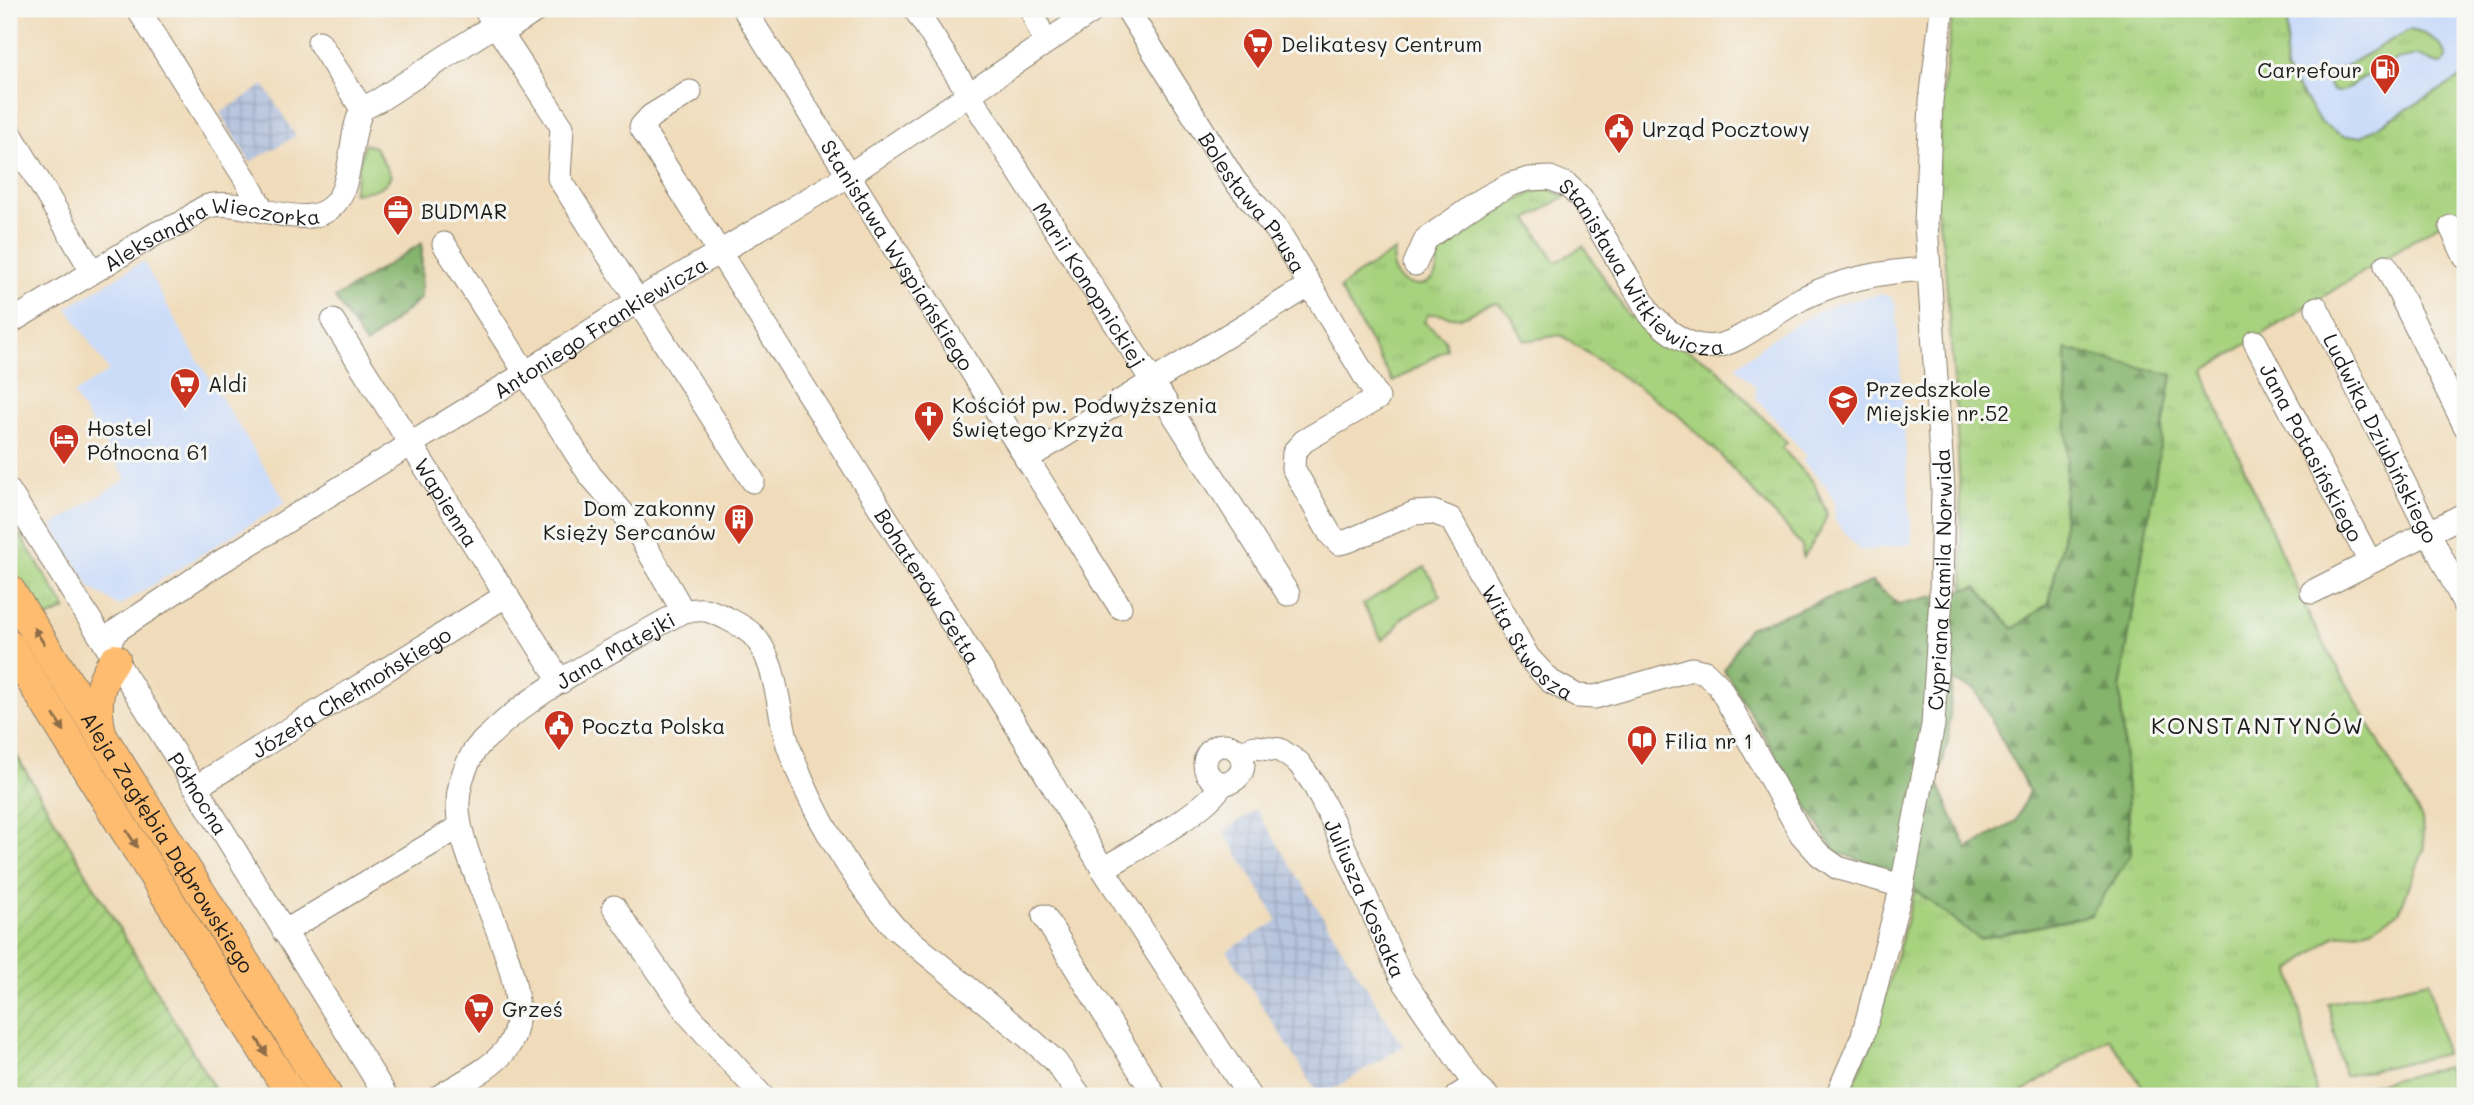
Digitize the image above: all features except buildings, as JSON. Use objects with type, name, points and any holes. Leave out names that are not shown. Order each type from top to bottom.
[{"type":"main road","name":"Aleja Zagłębia Dąbrowskiego","points":[[9,589],[277,1012],[327,1096]]},
{"type":"main road","name":"Aleja Zagłębia Dąbrowskiego","points":[[9,645],[292,1096]]},
{"type":"main road","points":[[58,665],[84,666],[111,653]]},
{"type":"main road","points":[[102,735],[95,712],[111,653]]},
{"type":"street","points":[[138,9],[262,209]]},
{"type":"street","points":[[319,42],[362,109],[381,99],[494,22],[538,9]]},
{"type":"street","name":"Stanisława Wyspiańskiego","points":[[744,9],[1120,607]]},
{"type":"street","name":"Marii Konopnickiej","points":[[915,9],[1288,594]]},
{"type":"street","points":[[1031,9],[1045,42]]},
{"type":"street","name":"Antoniego Frankiewicza","points":[[111,653],[116,631],[214,566],[639,300],[849,175],[1096,9]]},
{"type":"street","name":"Bolesława Prusa","points":[[1127,9],[1235,181],[1276,230],[1378,398]]},
{"type":"street","name":"Cypriana Kamila Norwida","points":[[1837,1096],[1863,1037],[1902,886],[1933,725],[1941,595],[1943,488],[1926,223],[1931,101],[1942,9]]},
{"type":"street","points":[[494,22],[562,127],[559,178],[753,481]]},
{"type":"street","name":"Bohaterów Getta","points":[[690,92],[651,117],[641,127],[1031,749],[1103,869],[1249,1096]]},
{"type":"street","name":"Aleksandra Wieczorka","points":[[9,323],[92,271],[157,233],[181,223],[202,208],[223,205],[262,209],[301,218],[318,215],[332,207],[342,191],[362,109]]},
{"type":"street","points":[[9,131],[92,271]]},
{"type":"street","name":"Stanisława Witkiewicza","points":[[1415,264],[1426,239],[1485,198],[1511,184],[1529,179],[1550,178],[1567,185],[1581,198],[1650,314],[1661,326],[1684,340],[1702,346],[1713,348],[1735,341],[1803,298],[1828,288],[1868,275],[1928,269]]},
{"type":"street","points":[[2451,228],[2465,257]]},
{"type":"street","points":[[444,244],[590,475],[634,526],[683,611]]},
{"type":"street","points":[[2386,266],[2465,426]]},
{"type":"street","points":[[1026,460],[1310,285]]},
{"type":"street","name":"Ludwika Dziubińskiego","points":[[2317,308],[2465,605]]},
{"type":"street","name":"Wapienna","points":[[332,321],[561,682]]},
{"type":"street","name":"Jana Potasińskiego","points":[[2255,342],[2370,562]]},
{"type":"street","name":"Wita Stwosza","points":[[1378,398],[1304,441],[1294,452],[1293,468],[1330,534],[1339,543],[1414,513],[1433,512],[1451,519],[1528,657],[1550,681],[1577,696],[1595,697],[1692,669],[1705,672],[1719,686],[1801,834],[1820,855],[1838,868],[1902,886]]},
{"type":"street","name":"Północna","points":[[9,491],[196,787],[386,1096]]},
{"type":"street","points":[[2312,592],[2465,514]]},
{"type":"street","name":"Józefa Chełmońskiego","points":[[196,787],[507,595]]},
{"type":"street","name":"Jana Matejki","points":[[440,1096],[476,1074],[505,1051],[513,1039],[517,1022],[518,1005],[509,961],[459,827],[457,806],[461,781],[474,751],[505,720],[561,682],[683,611],[705,610],[736,623],[752,635],[764,650],[788,744],[809,795],[859,884],[895,929],[1055,1061],[1080,1096]]},
{"type":"street","name":"Juliusza Kossaka","points":[[1103,869],[1217,795],[1222,784],[1208,775],[1205,767],[1210,751],[1225,744],[1240,752],[1255,747],[1280,750],[1299,762],[1313,783],[1401,977],[1473,1093]]},
{"type":"street","points":[[284,932],[459,827]]},
{"type":"street","points":[[614,907],[688,1014],[762,1096]]},
{"type":"street","points":[[1044,916],[1155,1096]]},
{"type":"shaded area","points":[[2288,9],[2465,9],[2465,75],[2362,136],[2344,136],[2321,123],[2285,70]]},
{"type":"shaded area","points":[[264,85],[296,136],[250,162],[220,113]]},
{"type":"shaded area","points":[[143,261],[190,347],[286,502],[119,606],[91,588],[52,526],[126,479],[73,394],[109,371],[67,308]]},
{"type":"shaded area","name":"Przedszkole Miejskie nr.52","points":[[1881,294],[1891,297],[1896,304],[1912,544],[1860,551],[1835,521],[1834,501],[1826,486],[1802,460],[1807,456],[1756,398],[1755,386],[1736,367],[1774,337],[1821,310]]},
{"type":"shaded area","points":[[1256,809],[1403,1046],[1323,1096],[1320,1096],[1227,951],[1278,921],[1224,831]]},
{"type":"green space","points":[[1953,9],[2288,9],[2285,70],[2321,123],[2344,136],[2362,136],[2465,75],[2465,208],[2204,371],[2212,395],[2311,620],[2422,819],[2424,849],[2399,912],[2371,929],[2334,936],[2291,970],[2317,1096],[2149,1096],[2109,1038],[2016,1096],[1848,1096],[1872,1043],[1915,890],[1980,939],[2091,915],[2131,854],[2120,689],[2171,375],[2067,457],[2062,542],[2049,603],[2013,629],[1977,587],[1964,590],[1956,410],[1944,252],[1935,199],[1942,102]]},
{"type":"green space","points":[[2409,30],[2427,36],[2442,47],[2447,58],[2442,64],[2416,56],[2408,57],[2389,64],[2342,91],[2336,92],[2329,86],[2330,75]]},
{"type":"green space","points":[[364,144],[375,147],[391,176],[384,185],[370,191],[353,193]]},
{"type":"green space","points":[[1544,187],[1566,196],[1528,219],[1556,262],[1583,246],[1630,318],[1640,311],[1677,344],[1715,366],[1787,443],[1782,448],[1814,483],[1827,514],[1820,532],[1803,558],[1802,547],[1787,528],[1720,455],[1677,414],[1561,335],[1525,341],[1511,316],[1498,303],[1486,305],[1461,317],[1428,315],[1424,322],[1445,339],[1447,349],[1393,382],[1340,289],[1356,275],[1395,251],[1393,268],[1400,279],[1412,285],[1425,284],[1435,275],[1439,252],[1510,204]]},
{"type":"green space","points":[[422,243],[421,298],[366,345],[335,298]]},
{"type":"green space","points":[[2066,349],[2172,375],[2120,689],[2131,854],[2091,915],[1979,939],[1885,867],[1835,852],[1724,670],[1748,628],[1872,582],[1898,604],[1977,587],[2013,629],[2049,603],[2062,542],[2067,457]],"holes":[[[1952,681],[1975,689],[2029,791],[2016,821],[1967,849],[1937,781],[1948,743]]]},
{"type":"green space","points":[[9,517],[66,609],[41,621],[9,570]]},
{"type":"green space","points":[[1425,567],[1441,596],[1403,617],[1394,630],[1382,640],[1363,604]]},
{"type":"green space","points":[[9,743],[219,1096],[9,1096]]},
{"type":"green space","points":[[2429,981],[2445,1054],[2344,1076],[2328,1003]]},
{"type":"green space","points":[[2447,1067],[2454,1096],[2346,1096],[2345,1091]]},
{"type":"place","name":"Delikatesy Centrum","points":[[1258,70]]},
{"type":"place","name":"Carrefour","points":[[2385,96]]},
{"type":"place","name":"Urząd Pocztowy","points":[[1619,155]]},
{"type":"place","name":"BUDMAR","points":[[398,237]]},
{"type":"place","name":"Aldi","points":[[185,410]]},
{"type":"place","name":"Przedszkole Miejskie nr.52","points":[[1843,427]]},
{"type":"place","name":"Kościół pw. Podwyższenia Świętego Krzyża","points":[[929,443]]},
{"type":"place","name":"Hostel Północna 61","points":[[64,466]]},
{"type":"place","name":"Dom zakonny Księży Sercanów","points":[[739,546]]},
{"type":"place","name":"Poczta Polska","points":[[559,752]]},
{"type":"place","name":"Filia nr 1","points":[[1642,767]]},
{"type":"place","name":"Grześ","points":[[479,1035]]},
{"type":"district","name":"KONSTANTYNÓW","points":[[2258,725]]}]
